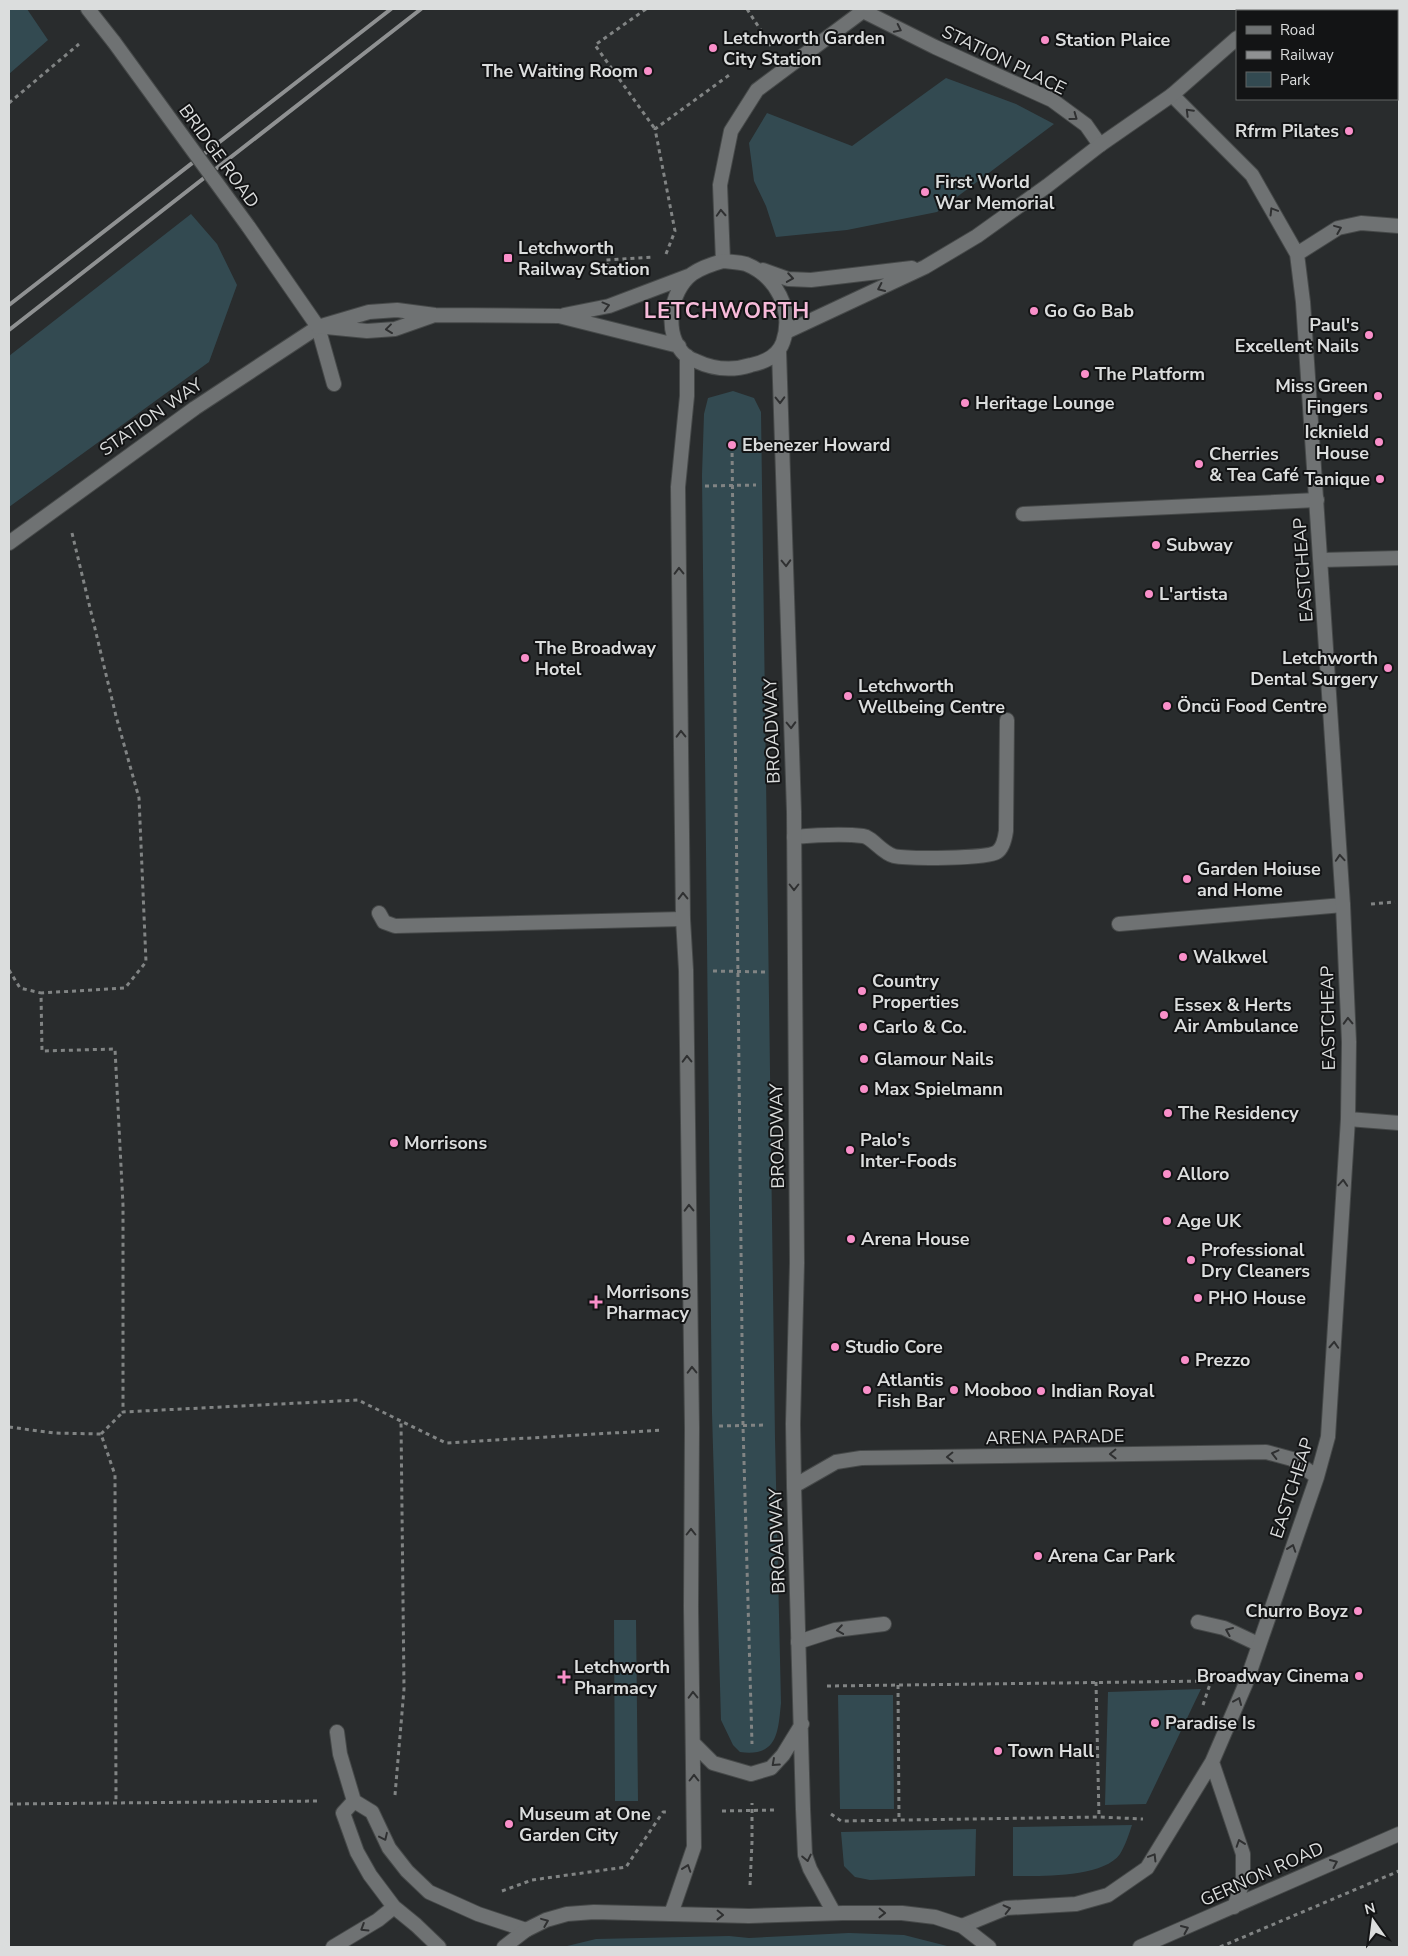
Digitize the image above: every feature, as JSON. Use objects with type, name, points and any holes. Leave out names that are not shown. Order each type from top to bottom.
[{"type":"street","name":"BRIDGE ROAD","points":[[88,9],[248,226],[318,326],[334,384]]},
{"type":"street","name":"STATION PLACE","points":[[723,262],[720,185],[731,131],[757,90],[863,11],[935,47],[1052,100],[1086,125],[1100,145]]},
{"type":"street","points":[[786,332],[925,267],[977,236],[1100,145],[1172,95],[1236,39]]},
{"type":"street","points":[[1172,95],[1252,175],[1297,254],[1338,228],[1361,223],[1399,226]]},
{"type":"street","name":"EASTCHEAP","points":[[962,1926],[1006,1908],[1076,1904],[1108,1895],[1147,1868],[1212,1762],[1246,1683],[1258,1644],[1318,1477],[1328,1437],[1348,1119],[1349,1042],[1343,905],[1321,560],[1303,302],[1297,254]]},
{"type":"street","points":[[318,326],[370,312],[397,310],[436,314],[559,316],[609,306],[691,275],[706,266],[723,262],[743,263],[788,279],[811,280],[925,267]]},
{"type":"street","points":[[559,316],[683,351],[711,368],[736,370],[760,363],[779,351],[786,332],[784,309],[780,294],[771,280],[758,270],[743,263]]},
{"type":"street","points":[[671,1914],[694,1847],[691,1607],[692,1428],[678,487],[687,396],[683,351],[672,328],[672,308],[679,290],[691,275]]},
{"type":"street","name":"STATION WAY","points":[[9,543],[195,408],[318,326]]},
{"type":"street","name":"BROADWAY","points":[[779,351],[794,837],[797,1263],[793,1424],[803,1809],[806,1855],[810,1868],[834,1913]]},
{"type":"street","points":[[1023,514],[1317,500]]},
{"type":"street","points":[[1321,560],[1399,558]]},
{"type":"street","points":[[794,837],[823,834],[865,836],[881,850],[893,856],[911,858],[986,856],[998,852],[1004,842],[1006,831],[1007,720]]},
{"type":"street","points":[[1119,924],[1343,905]]},
{"type":"street","points":[[379,913],[384,922],[395,926],[683,919]]},
{"type":"street","points":[[1348,1119],[1399,1123]]},
{"type":"street","name":"ARENA PARADE","points":[[794,1486],[836,1462],[881,1458],[1266,1452],[1292,1459],[1318,1477]]},
{"type":"street","points":[[1198,1622],[1224,1628],[1258,1644]]},
{"type":"street","points":[[798,1642],[835,1630],[884,1624]]},
{"type":"street","points":[[694,1744],[713,1763],[751,1774],[771,1768],[783,1755],[802,1723]]},
{"type":"street","points":[[337,1732],[340,1754],[354,1802],[372,1812],[389,1848],[407,1871],[429,1892],[478,1914],[526,1930]]},
{"type":"street","points":[[1212,1762],[1244,1854],[1243,1882],[1234,1907]]},
{"type":"street","points":[[354,1802],[343,1813],[357,1852],[370,1875],[394,1907],[438,1947]]},
{"type":"street","name":"GERNON ROAD","points":[[1140,1947],[1399,1834]]},
{"type":"street","points":[[333,1947],[378,1920],[394,1907]]},
{"type":"street","points":[[504,1947],[526,1930],[546,1920],[567,1914],[594,1912],[749,1916],[834,1913],[902,1914],[935,1917],[962,1926],[989,1947]]},
{"type":"path","points":[[646,9],[595,45],[655,129],[675,231],[665,256]]},
{"type":"path","points":[[747,9],[765,36]]},
{"type":"path","points":[[9,103],[101,26]]},
{"type":"path","points":[[763,50],[771,45]]},
{"type":"path","points":[[655,129],[740,67]]},
{"type":"path","points":[[609,306],[611,278],[606,260],[655,256]]},
{"type":"path","points":[[732,445],[734,485],[743,1426],[752,1754],[750,1885]]},
{"type":"path","points":[[678,487],[734,485],[784,487]]},
{"type":"path","points":[[9,970],[20,988],[41,993],[124,988],[146,962],[139,798],[116,716],[72,533]]},
{"type":"path","points":[[41,993],[42,1051],[115,1049],[123,1205],[123,1412]]},
{"type":"path","points":[[9,1427],[54,1433],[100,1434],[123,1412],[358,1400],[446,1443],[692,1428],[793,1424]]},
{"type":"path","points":[[9,1804],[354,1802],[395,1800],[404,1689],[401,1421]]},
{"type":"path","points":[[100,1434],[115,1475],[116,1802]]},
{"type":"path","points":[[801,1687],[1096,1682],[1210,1681],[1246,1683]]},
{"type":"path","points":[[1203,1706],[1210,1681]]},
{"type":"path","points":[[1096,1682],[1099,1817]]},
{"type":"path","points":[[898,1685],[899,1819]]},
{"type":"path","points":[[694,1812],[803,1809]]},
{"type":"path","points":[[532,1880],[626,1866],[663,1812]]},
{"type":"path","points":[[828,1812],[828,1821]]},
{"type":"path","points":[[840,1821],[1099,1817],[1146,1820]]},
{"type":"path","points":[[1220,1947],[1399,1871]]},
{"type":"green space","points":[[9,9],[27,9],[48,40],[9,74]]},
{"type":"green space","points":[[946,78],[1016,104],[1054,124],[937,212],[847,230],[776,237],[766,206],[754,181],[749,143],[767,113],[852,146]]},
{"type":"green space","points":[[191,214],[217,244],[237,285],[209,362],[9,507],[9,356]]},
{"type":"green space","points":[[733,391],[754,398],[761,412],[775,1438],[781,1703],[779,1724],[774,1740],[762,1751],[753,1753],[740,1752],[733,1745],[721,1720],[712,1413],[702,475],[704,414],[708,398]]},
{"type":"green space","points":[[614,1620],[636,1620],[638,1801],[615,1801]]},
{"type":"green space","points":[[1201,1689],[1146,1804],[1105,1805],[1108,1692]]},
{"type":"green space","points":[[838,1695],[893,1695],[894,1809],[840,1809]]},
{"type":"green space","points":[[1132,1825],[1120,1854],[1112,1862],[1100,1868],[1070,1874],[1013,1876],[1013,1827]]},
{"type":"green space","points":[[976,1829],[975,1876],[870,1880],[855,1877],[844,1866],[841,1832]]},
{"type":"green space","points":[[849,1933],[904,1935],[951,1947],[563,1947],[596,1939],[729,1936],[749,1938]]},
{"type":"railway","points":[[9,305],[391,9]]},
{"type":"railway","points":[[9,330],[421,9]]},
{"type":"place","name":"Station Plaice","points":[[1045,40]]},
{"type":"place","name":"Letchworth Garden City Station","points":[[713,48]]},
{"type":"place","name":"The Waiting Room","points":[[648,71]]},
{"type":"place","name":"Rfrm Pilates","points":[[1349,131]]},
{"type":"place","name":"First World War Memorial","points":[[925,192]]},
{"type":"place","name":"Letchworth Railway Station","points":[[508,258]]},
{"type":"place","name":"Go Go Bab","points":[[1034,311]]},
{"type":"place","name":"Paul's Excellent Nails","points":[[1369,335]]},
{"type":"place","name":"The Platform","points":[[1085,374]]},
{"type":"place","name":"Miss Green Fingers","points":[[1378,396]]},
{"type":"place","name":"Heritage Lounge","points":[[965,403]]},
{"type":"place","name":"Icknield House","points":[[1379,442]]},
{"type":"place","name":"Ebenezer Howard","points":[[732,445]]},
{"type":"place","name":"Cherries & Tea Café","points":[[1199,464]]},
{"type":"place","name":"Tanique","points":[[1380,479]]},
{"type":"place","name":"Subway","points":[[1156,545]]},
{"type":"place","name":"L'artista","points":[[1149,594]]},
{"type":"place","name":"The Broadway Hotel","points":[[525,658]]},
{"type":"place","name":"Letchworth Dental Surgery","points":[[1388,668]]},
{"type":"place","name":"Letchworth Wellbeing Centre","points":[[848,696]]},
{"type":"place","name":"Öncü Food Centre","points":[[1167,706]]},
{"type":"place","name":"Garden Hoiuse and Home","points":[[1187,879]]},
{"type":"place","name":"Walkwel","points":[[1183,957]]},
{"type":"place","name":"Country Properties","points":[[862,991]]},
{"type":"place","name":"Essex & Herts Air Ambulance","points":[[1164,1015]]},
{"type":"place","name":"Carlo & Co.","points":[[863,1027]]},
{"type":"place","name":"Glamour Nails","points":[[864,1059]]},
{"type":"place","name":"Max Spielmann","points":[[864,1089]]},
{"type":"place","name":"The Residency","points":[[1168,1113]]},
{"type":"place","name":"Morrisons","points":[[394,1143]]},
{"type":"place","name":"Palo's Inter-Foods","points":[[850,1150]]},
{"type":"place","name":"Alloro","points":[[1167,1174]]},
{"type":"place","name":"Age UK","points":[[1167,1221]]},
{"type":"place","name":"Arena House","points":[[851,1239]]},
{"type":"place","name":"Professional Dry Cleaners","points":[[1191,1260]]},
{"type":"place","name":"PHO House","points":[[1198,1298]]},
{"type":"place","name":"Morrisons Pharmacy","points":[[596,1302]]},
{"type":"place","name":"Studio Core","points":[[835,1347]]},
{"type":"place","name":"Prezzo","points":[[1185,1360]]},
{"type":"place","name":"Atlantis Fish Bar","points":[[867,1390]]},
{"type":"place","name":"Mooboo","points":[[954,1390]]},
{"type":"place","name":"Indian Royal","points":[[1041,1391]]},
{"type":"place","name":"Arena Car Park","points":[[1038,1556]]},
{"type":"place","name":"Churro Boyz","points":[[1358,1611]]},
{"type":"place","name":"Broadway Cinema","points":[[1359,1676]]},
{"type":"place","name":"Letchworth Pharmacy","points":[[564,1677]]},
{"type":"place","name":"Paradise Is","points":[[1155,1723]]},
{"type":"place","name":"Town Hall","points":[[998,1751]]},
{"type":"place","name":"Museum at One Garden City","points":[[509,1824]]},
{"type":"district","name":"LETCHWORTH","points":[[727,310]]}]
